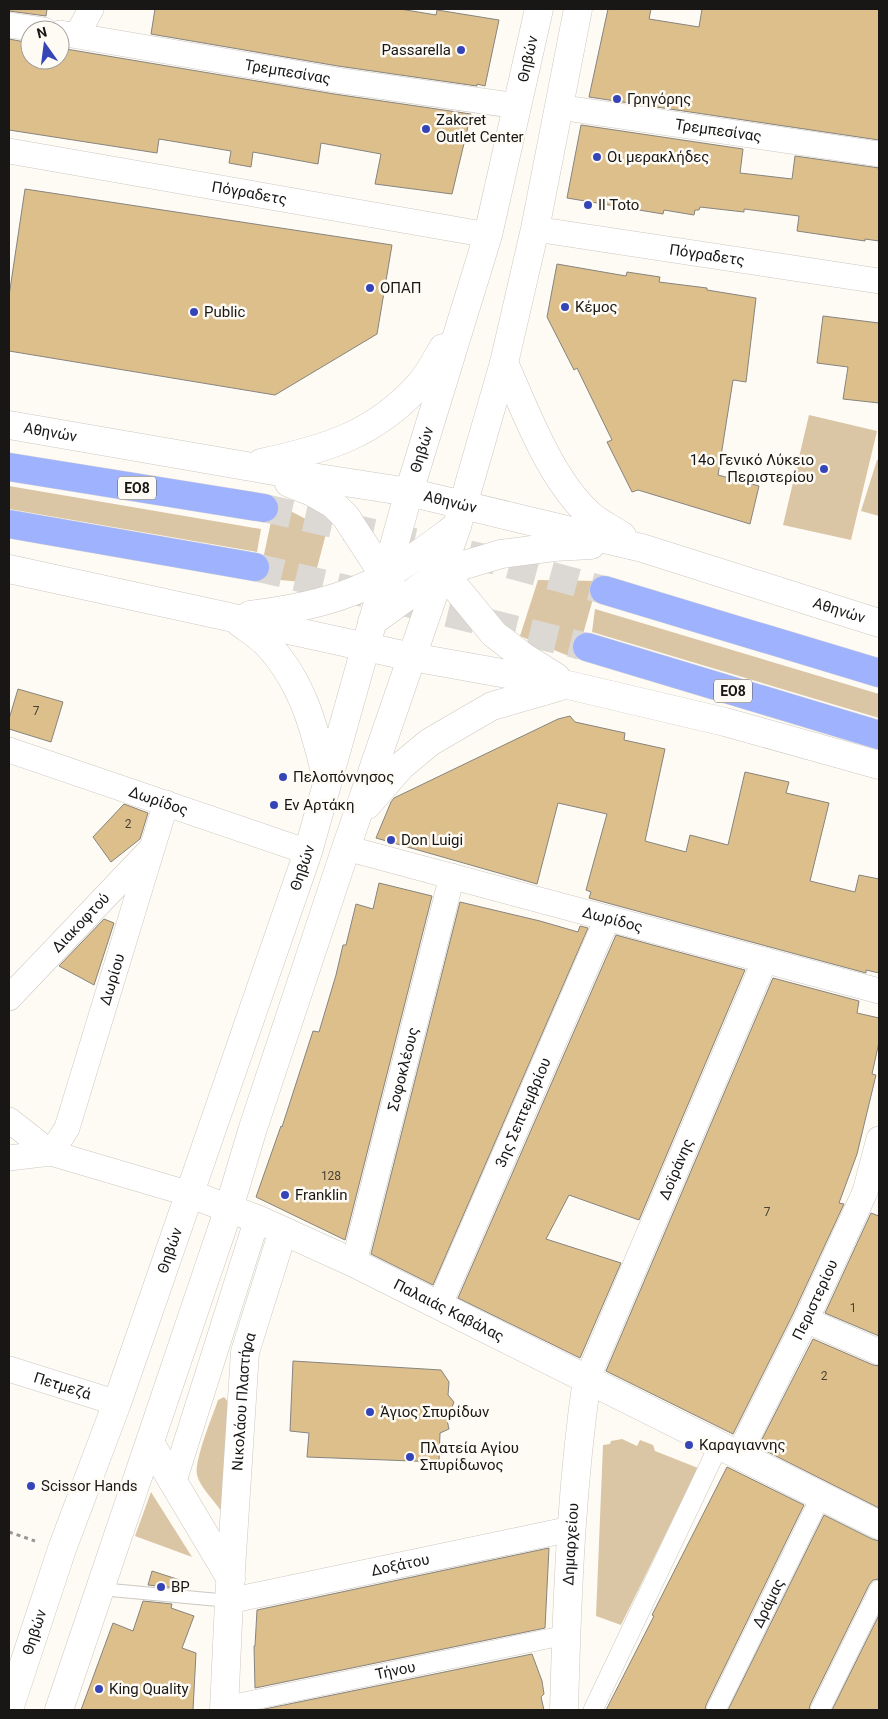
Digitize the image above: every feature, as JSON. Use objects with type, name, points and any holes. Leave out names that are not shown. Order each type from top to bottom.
[{"type":"highway","name":"ΕΟ8","points":[[9,467],[264,508]]},
{"type":"highway","points":[[9,524],[255,567]]},
{"type":"highway","points":[[604,590],[879,673]]},
{"type":"highway","name":"ΕΟ8","points":[[587,647],[879,735]]},
{"type":"main road","name":"Θηβών","points":[[9,1709],[62,1549],[117,1403],[308,852],[409,492],[488,235],[539,9]]},
{"type":"main road","points":[[59,1710],[229,1208],[253,1128],[346,848],[460,516],[504,363],[535,229],[578,9]]},
{"type":"main road","points":[[247,466],[303,454],[339,442],[372,426],[421,383],[463,318]]},
{"type":"main road","points":[[504,363],[544,452],[564,487],[590,516],[642,548]]},
{"type":"main road","name":"Αθηνών","points":[[9,425],[409,492],[460,516],[642,548],[879,623]]},
{"type":"main road","points":[[247,466],[312,492],[333,504],[346,517],[402,601],[416,646]]},
{"type":"main road","points":[[234,618],[313,604],[346,594],[385,576],[425,550],[460,516]]},
{"type":"main road","points":[[401,520],[441,572],[494,634],[524,657],[568,685]]},
{"type":"main road","points":[[368,634],[402,601],[441,572],[501,554],[554,547],[602,545],[642,548]]},
{"type":"main road","points":[[9,568],[234,618],[368,634],[568,685],[724,722],[879,765]]},
{"type":"main road","points":[[234,618],[266,643],[302,694],[314,728],[328,781]]},
{"type":"main road","points":[[358,815],[401,766],[430,742],[492,706],[568,685]]},
{"type":"main road","name":"Παλαιάς Καβάλας","points":[[190,1194],[257,1219],[354,1263],[879,1525]]},
{"type":"main road","name":"Νικολάου Πλαστήρα","points":[[224,1708],[245,1352],[283,1231]]},
{"type":"main road","name":"Δημαρχείου","points":[[564,1710],[571,1529],[579,1434],[587,1379]]},
{"type":"main road","points":[[150,1443],[230,1590]]},
{"type":"street","points":[[70,32],[91,9]]},
{"type":"street","name":"Τρεμπεσίνας","points":[[70,34],[336,80],[517,106]]},
{"type":"street","name":"Τρεμπεσίνας","points":[[558,107],[879,154]]},
{"type":"street","name":"Πόγραδετς","points":[[9,151],[488,235]]},
{"type":"street","name":"Πόγραδετς","points":[[535,229],[879,281]]},
{"type":"street","name":"Δωρίδος","points":[[10,751],[308,852]]},
{"type":"street","name":"Δωρίου","points":[[51,1153],[67,1128],[166,803]]},
{"type":"street","name":"Διακοφτού","points":[[9,998],[153,848]]},
{"type":"street","name":"Δωρίδος","points":[[346,848],[879,991]]},
{"type":"street","name":"Σοφοκλέους","points":[[354,1263],[452,876]]},
{"type":"street","name":"3ης Σεπτεμβρίου","points":[[439,1306],[607,919]]},
{"type":"street","name":"Δοϊράνης","points":[[587,1379],[765,960]]},
{"type":"street","name":"Παλαιάς Καβάλας","points":[[9,1120],[51,1153],[190,1194]]},
{"type":"street","name":"Περιστερίου","points":[[594,1710],[729,1450],[806,1320],[872,1195],[879,1139]]},
{"type":"street","points":[[9,1158],[51,1153]]},
{"type":"street","name":"Νικολάου Πλαστήρα","points":[[173,1484],[257,1219]]},
{"type":"street","points":[[806,1320],[879,1352]]},
{"type":"street","name":"Πετμεζά","points":[[9,1369],[117,1403]]},
{"type":"street","name":"Δράμας","points":[[716,1710],[821,1496]]},
{"type":"street","name":"Δοξάτου","points":[[230,1590],[571,1529]]},
{"type":"street","points":[[820,1710],[879,1590]]},
{"type":"street","name":"Τήνου","points":[[224,1708],[566,1635]]},
{"type":"lane","points":[[100,1589],[230,1590]]},
{"type":"shaded area","points":[[809,415],[877,431],[851,540],[783,525]]},
{"type":"shaded area","points":[[877,460],[879,460],[879,516],[861,511]]},
{"type":"shaded area","points":[[9,486],[261,529],[257,552],[9,509]]},
{"type":"shaded area","points":[[275,503],[327,530],[313,583],[259,578]]},
{"type":"shaded area","points":[[538,580],[598,581],[576,659],[520,636]]},
{"type":"shaded area","points":[[595,609],[879,694],[879,718],[592,632]]},
{"type":"shaded area","points":[[224,1397],[229,1403],[221,1511],[201,1484],[197,1475],[197,1468],[208,1426],[218,1400]]},
{"type":"shaded area","points":[[622,1439],[637,1446],[640,1440],[653,1445],[655,1451],[698,1468],[621,1625],[596,1616],[603,1445]]},
{"type":"shaded area","points":[[151,1492],[192,1557],[135,1536]]},
{"type":"building","points":[[9,9],[47,9],[46,16],[9,11]]},
{"type":"building","points":[[155,9],[400,9],[436,15],[437,10],[499,20],[485,86],[477,84],[477,86],[338,66],[151,34]]},
{"type":"building","points":[[608,9],[651,9],[649,19],[699,27],[702,9],[879,9],[879,140],[589,97]]},
{"type":"building","points":[[9,39],[20,41],[20,70],[70,70],[70,50],[334,94],[471,114],[452,194],[375,184],[381,154],[321,143],[318,164],[253,152],[251,167],[229,163],[231,151],[159,139],[157,153],[9,130]]},
{"type":"building","points":[[581,125],[743,149],[740,173],[792,179],[795,156],[879,168],[879,241],[865,239],[865,241],[797,231],[799,216],[744,209],[744,212],[700,207],[699,210],[695,210],[694,215],[664,210],[663,214],[567,198]]},
{"type":"building","name":"Public","points":[[25,189],[392,245],[377,334],[275,395],[9,351],[9,296]]},
{"type":"building","points":[[557,264],[626,276],[627,272],[660,277],[659,282],[707,288],[707,290],[756,298],[746,382],[733,380],[718,475],[759,486],[750,524],[638,490],[632,492],[607,442],[612,440],[577,368],[574,370],[547,317]]},
{"type":"building","points":[[823,316],[879,323],[879,403],[843,399],[848,367],[817,363]]},
{"type":"building","points":[[18,689],[63,702],[51,742],[9,729],[9,719]]},
{"type":"building","points":[[570,716],[575,722],[625,733],[624,740],[665,749],[645,841],[686,852],[690,835],[728,845],[745,772],[789,782],[786,793],[829,803],[810,881],[855,892],[859,875],[879,879],[879,973],[866,970],[866,973],[589,898],[591,892],[586,890],[607,814],[558,803],[537,884],[376,838],[394,798],[558,719]]},
{"type":"building","points":[[124,804],[148,813],[140,839],[111,862],[93,837]]},
{"type":"building","points":[[379,883],[432,896],[345,1240],[256,1197],[282,1127],[313,1031],[319,1032],[343,945],[346,945],[356,904],[373,909]]},
{"type":"building","points":[[460,902],[578,932],[580,926],[588,928],[433,1285],[371,1254]]},
{"type":"building","points":[[104,919],[114,923],[94,985],[59,966]]},
{"type":"building","points":[[616,935],[745,970],[639,1220],[569,1195],[546,1239],[621,1263],[580,1358],[458,1298]]},
{"type":"building","points":[[773,978],[859,1001],[857,1013],[879,1018],[879,1042],[872,1074],[876,1075],[857,1154],[839,1203],[844,1204],[793,1314],[733,1434],[606,1371]]},
{"type":"building","points":[[871,1213],[879,1216],[879,1336],[825,1313]]},
{"type":"building","points":[[813,1339],[879,1366],[879,1508],[758,1447]]},
{"type":"building","name":"Άγιος Σπυρίδων","points":[[293,1361],[441,1370],[449,1382],[448,1395],[454,1402],[447,1420],[449,1429],[440,1433],[439,1462],[307,1457],[309,1433],[290,1431]]},
{"type":"building","points":[[727,1467],[804,1505],[705,1710],[606,1710],[654,1616],[652,1615]]},
{"type":"building","points":[[824,1515],[879,1541],[879,1579],[873,1580],[869,1585],[809,1710],[728,1710]]},
{"type":"building","points":[[549,1548],[545,1628],[255,1688],[254,1646],[257,1610]]},
{"type":"building","points":[[152,1571],[180,1580],[177,1588],[148,1585]]},
{"type":"building","points":[[143,1601],[172,1604],[171,1608],[194,1616],[182,1648],[196,1653],[193,1710],[81,1710],[113,1623],[133,1631]]},
{"type":"building","points":[[879,1615],[879,1710],[832,1710]]},
{"type":"building","points":[[532,1654],[542,1681],[544,1694],[541,1697],[544,1710],[260,1710]]},
{"type":"tunnel","points":[[264,508],[493,560],[604,590]]},
{"type":"tunnel","points":[[255,567],[368,594]]},
{"type":"tunnel","points":[[407,603],[587,647]]},
{"type":"place","name":"Passarella","points":[[461,50]]},
{"type":"place","name":"Γρηγόρης","points":[[617,99]]},
{"type":"place","name":"Zakcret Outlet Center","points":[[426,129]]},
{"type":"place","name":"Οι μερακλήδες","points":[[597,157]]},
{"type":"place","name":"Il Toto","points":[[588,205]]},
{"type":"place","name":"ΟΠΑΠ","points":[[370,288]]},
{"type":"place","name":"Κέμος","points":[[565,307]]},
{"type":"place","name":"Public","points":[[194,312]]},
{"type":"place","name":"14ο Γενικό Λύκειο Περιστερίου","points":[[824,469]]},
{"type":"place","name":"Πελοπόννησος","points":[[283,777]]},
{"type":"place","name":"Εν Αρτάκη","points":[[274,805]]},
{"type":"place","name":"Don Luigi","points":[[391,840]]},
{"type":"place","name":"Franklin","points":[[285,1195]]},
{"type":"place","name":"Άγιος Σπυρίδων","points":[[370,1412]]},
{"type":"place","name":"Καραγιαννης","points":[[689,1445]]},
{"type":"place","name":"Πλατεία Αγίου Σπυρίδωνος","points":[[410,1457]]},
{"type":"place","name":"Scissor Hands","points":[[31,1486]]},
{"type":"place","name":"BP","points":[[161,1587]]},
{"type":"place","name":"King Quality","points":[[99,1689]]}]
